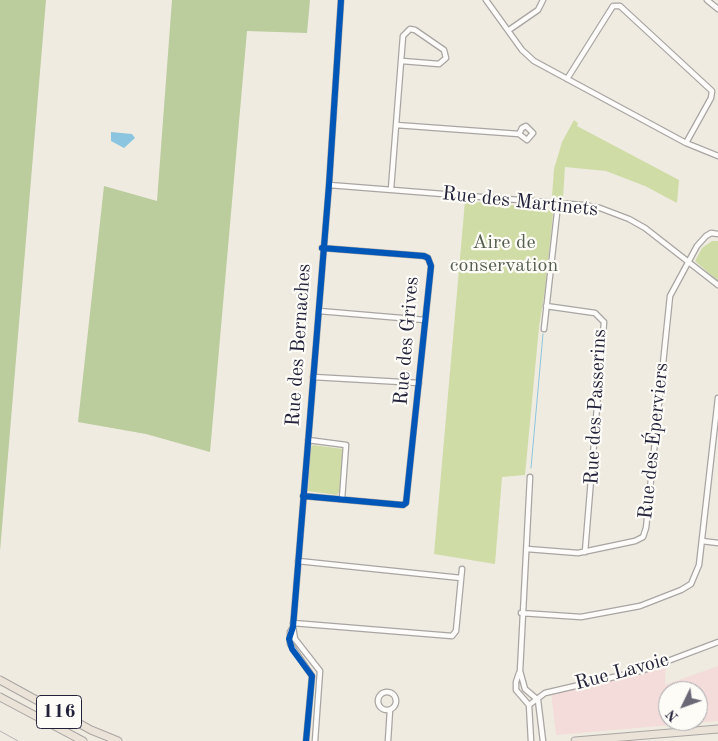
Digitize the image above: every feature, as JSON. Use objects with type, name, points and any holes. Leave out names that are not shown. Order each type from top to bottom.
[{"type":"main road","name":"116","points":[[0,680],[91,730],[118,741]]},
{"type":"main road","name":"116","points":[[0,697],[83,741]]},
{"type":"main road","points":[[575,741],[718,729]]},
{"type":"street","name":"Rue des Bernaches","points":[[315,741],[320,671],[295,639],[293,625],[319,311],[322,248],[329,185],[341,0]]},
{"type":"street","points":[[486,0],[528,56],[686,143],[718,156]]},
{"type":"street","points":[[509,30],[538,10],[543,0]]},
{"type":"street","points":[[707,0],[718,10]]},
{"type":"street","points":[[567,79],[613,6],[620,6],[712,91],[711,98],[686,143]]},
{"type":"street","points":[[390,189],[403,36],[410,29],[444,50],[446,58],[439,64],[402,61]]},
{"type":"street","points":[[396,125],[519,134]]},
{"type":"street","name":"Rue des Martinets","points":[[329,185],[600,208],[645,228],[718,285]]},
{"type":"street","points":[[544,329],[558,204]]},
{"type":"street","points":[[688,262],[706,236],[718,234]]},
{"type":"street","name":"Rue des Grives","points":[[322,248],[428,258],[431,266],[406,503],[403,505],[342,499]]},
{"type":"street","name":"Rue des Éperviers","points":[[527,549],[585,552],[635,541],[642,537],[645,532],[666,316],[674,285],[688,262]]},
{"type":"street","name":"Rue des Passerins","points":[[546,306],[595,313],[604,322],[585,552]]},
{"type":"street","points":[[319,311],[425,320]]},
{"type":"street","points":[[313,377],[419,383]]},
{"type":"street","points":[[522,613],[581,617],[640,606],[681,590],[691,584],[697,573],[702,541],[718,398]]},
{"type":"street","points":[[303,496],[342,499],[346,445],[308,440]]},
{"type":"street","points":[[530,476],[520,671],[525,689],[537,697],[543,741]]},
{"type":"street","points":[[702,541],[718,543]]},
{"type":"street","points":[[298,561],[461,578]]},
{"type":"street","points":[[293,625],[452,636],[456,631],[462,570]]},
{"type":"street","name":"Rue des Bernaches","points":[[293,625],[290,632],[290,644],[311,672],[312,684],[306,741]]},
{"type":"street","name":"Rue Lavoie","points":[[529,705],[537,697],[551,691],[644,670],[718,642]]},
{"type":"street","points":[[520,671],[516,682],[516,690],[529,705],[531,741]]},
{"type":"street","points":[[312,684],[320,685]]},
{"type":"street","points":[[388,741],[390,710]]},
{"type":"shaded area","points":[[666,662],[665,681],[658,681],[658,726],[556,735],[551,691],[644,670]]},
{"type":"shaded area","points":[[718,666],[718,721],[708,722],[708,681],[676,681]]},
{"type":"green space","points":[[0,0],[46,0],[0,551]]},
{"type":"green space","points":[[172,0],[310,0],[307,33],[247,31],[210,452],[146,434],[78,422],[104,186],[157,201]]},
{"type":"green space","points":[[574,120],[578,123],[577,126],[679,180],[677,203],[645,186],[606,171],[565,167],[563,198],[552,197],[554,169],[562,142]]},
{"type":"green space","name":"Aire de conservation","points":[[465,201],[547,208],[553,214],[539,327],[525,475],[502,477],[495,564],[434,554]]},
{"type":"green space","points":[[712,241],[718,241],[718,281],[695,261],[702,248]]},
{"type":"green space","points":[[313,445],[343,449],[340,491],[337,495],[308,491],[310,449]]},
{"type":"water","points":[[111,132],[132,134],[135,138],[124,148],[111,141]]},
{"type":"waterway","points":[[531,468],[543,334]]},
{"type":"railway","points":[[0,731],[18,741]]},
{"type":"cycle path","points":[[306,741],[312,676],[292,649],[289,639],[293,627],[329,185],[341,0]]},
{"type":"cycle path","points":[[303,496],[403,505],[406,503],[431,266],[428,258],[424,256],[322,248]]}]
